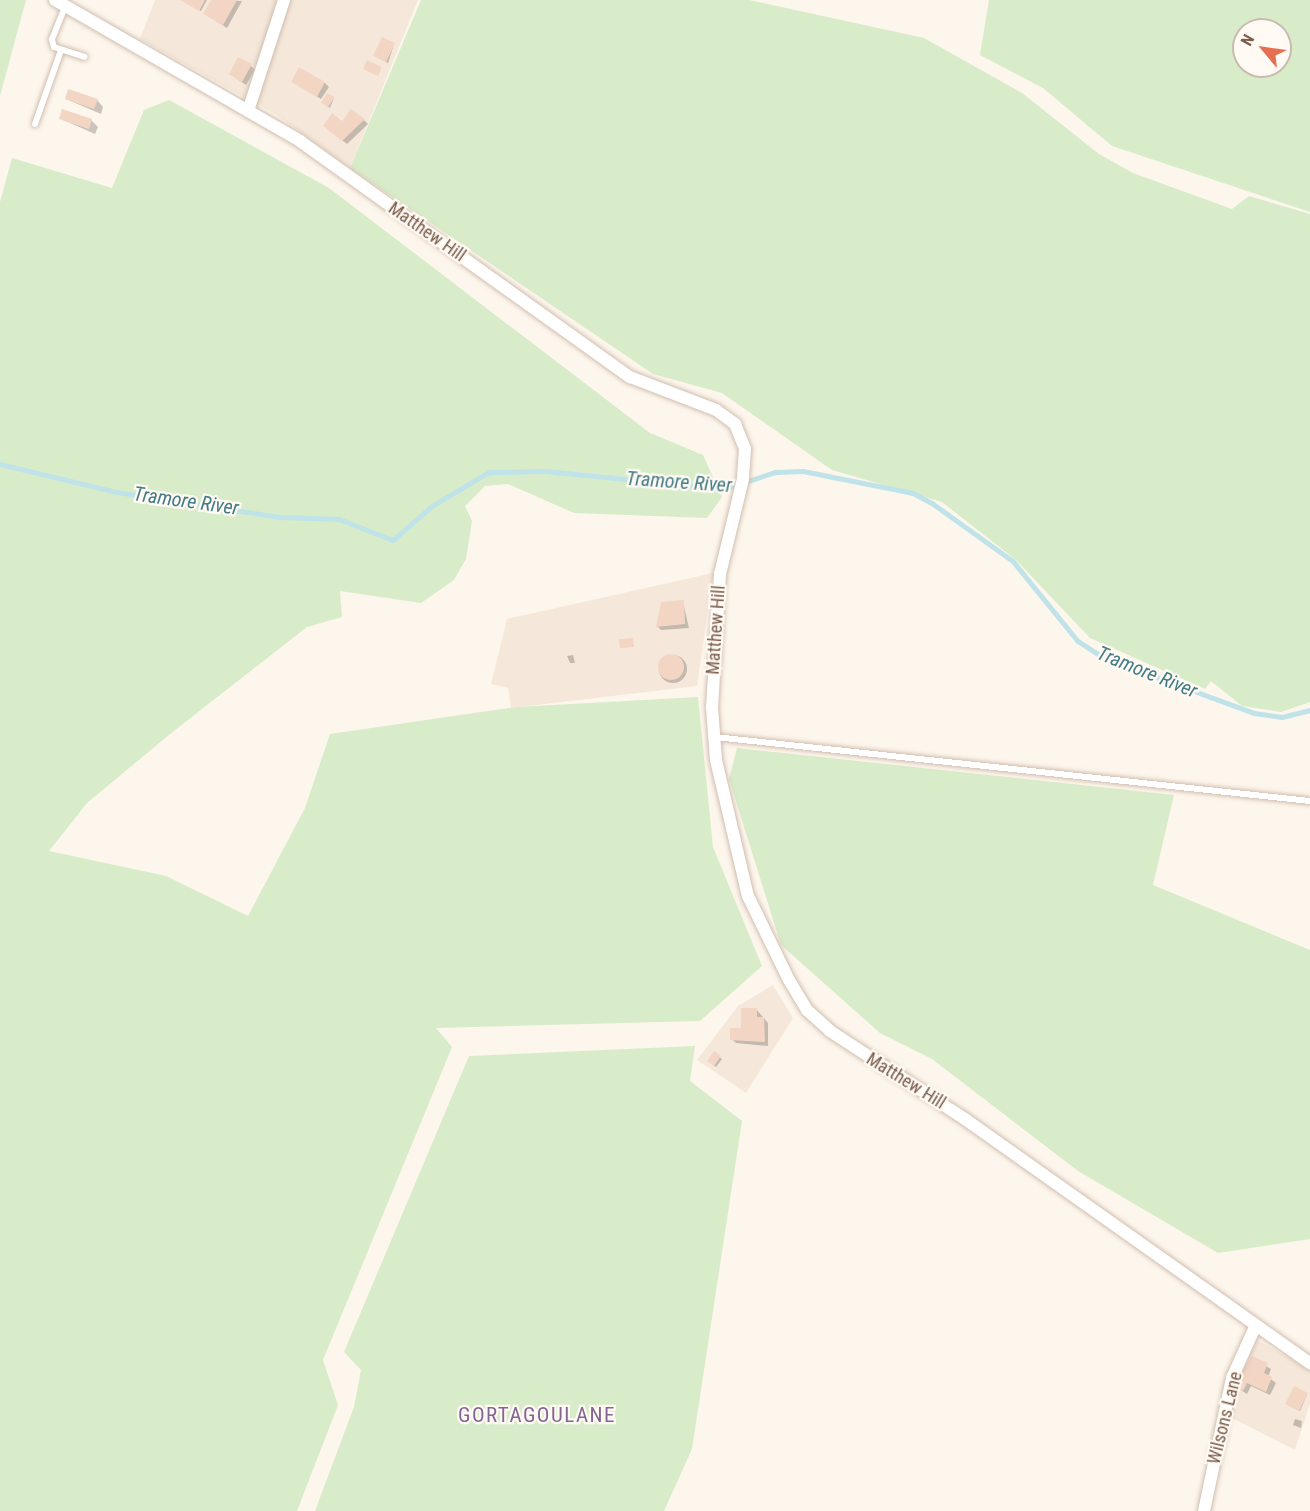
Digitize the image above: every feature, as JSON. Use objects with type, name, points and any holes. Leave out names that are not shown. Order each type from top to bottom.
[{"type":"street","points":[[248,111],[284,0]]},
{"type":"street","name":"Matthew Hill","points":[[60,3],[300,141],[630,376],[716,410],[735,424],[745,448],[743,479],[720,574],[714,737],[723,808],[748,896],[764,936],[807,1010],[1255,1327],[1310,1363]]},
{"type":"street","name":"Wilsons Lane","points":[[1204,1511],[1232,1378],[1255,1327]]},
{"type":"lane","points":[[60,3],[52,40],[61,50],[84,57]]},
{"type":"lane","points":[[35,124],[61,50]]},
{"type":"lane","points":[[714,737],[1310,801]]},
{"type":"shaded area","points":[[155,0],[418,0],[350,168],[275,114],[140,39]]},
{"type":"shaded area","points":[[713,573],[697,686],[511,708],[508,688],[491,684],[507,619]]},
{"type":"shaded area","points":[[773,985],[793,1018],[746,1093],[697,1060],[738,1006]]},
{"type":"shaded area","points":[[1255,1339],[1310,1369],[1310,1404],[1295,1450],[1228,1416]]},
{"type":"green space","points":[[0,0],[26,0],[0,96]]},
{"type":"green space","points":[[421,0],[749,0],[924,38],[1022,93],[1099,154],[1133,173],[1232,209],[1249,196],[1310,214],[1310,702],[1281,712],[1242,706],[1211,681],[1205,689],[1090,638],[1016,560],[942,502],[832,470],[722,393],[653,374],[350,168]]},
{"type":"green space","points":[[989,0],[1310,0],[1310,212],[1112,146],[1043,88],[980,55]]},
{"type":"green space","points":[[169,100],[329,188],[650,433],[703,455],[722,497],[707,518],[574,513],[508,484],[485,486],[465,506],[472,521],[466,559],[454,580],[421,603],[340,591],[342,617],[307,627],[170,734],[87,803],[49,851],[166,876],[248,916],[305,808],[330,734],[516,707],[698,697],[713,847],[762,966],[700,1021],[436,1028],[452,1047],[323,1360],[338,1405],[297,1511],[0,1511],[0,202],[12,158],[112,188],[144,110]]},
{"type":"green space","points":[[737,748],[1174,795],[1153,885],[1310,950],[1310,1239],[1218,1253],[1078,1171],[932,1059],[880,1033],[781,945],[729,779]]},
{"type":"green space","points":[[695,1046],[690,1081],[742,1121],[692,1449],[664,1511],[315,1511],[354,1407],[361,1370],[344,1352],[469,1056]]},
{"type":"building","points":[[180,0],[205,0],[199,11]]},
{"type":"building","points":[[211,0],[237,0],[223,25],[203,14]]},
{"type":"building","points":[[382,37],[395,43],[386,62],[373,56]]},
{"type":"building","points":[[238,57],[252,64],[242,82],[229,74]]},
{"type":"building","points":[[367,60],[382,67],[378,76],[363,69]]},
{"type":"building","points":[[299,67],[325,82],[317,97],[291,82]]},
{"type":"building","points":[[68,89],[98,99],[94,109],[65,99]]},
{"type":"building","points":[[327,93],[335,97],[328,107],[321,103]]},
{"type":"building","points":[[62,109],[92,119],[89,129],[59,119]]},
{"type":"building","points":[[351,109],[365,119],[342,141],[323,126],[332,113],[342,121]]},
{"type":"building","points":[[684,600],[685,624],[656,627],[661,602]]},
{"type":"building","points":[[633,638],[634,647],[620,648],[619,639]]},
{"type":"building","points":[[671,654],[680,658],[684,667],[680,676],[671,680],[662,676],[658,667],[662,658]]},
{"type":"building","points":[[741,1008],[757,1008],[757,1017],[764,1017],[765,1042],[730,1040],[730,1028],[741,1028]]},
{"type":"building","points":[[714,1051],[721,1056],[714,1066],[707,1061]]},
{"type":"building","points":[[1252,1356],[1268,1363],[1264,1373],[1272,1377],[1266,1392],[1247,1383],[1243,1391],[1232,1386]]},
{"type":"building","points":[[1294,1386],[1308,1393],[1299,1411],[1285,1404]]},
{"type":"waterway","name":"Tramore River","points":[[0,464],[117,492],[281,517],[339,519],[393,540],[432,506],[489,472],[545,471],[724,489],[775,472],[803,471],[913,493],[932,503],[1013,561],[1078,641],[1104,658],[1254,713],[1282,717],[1310,710]]},
{"type":"district","name":"GORTAGOULANE","points":[[537,1415]]}]
